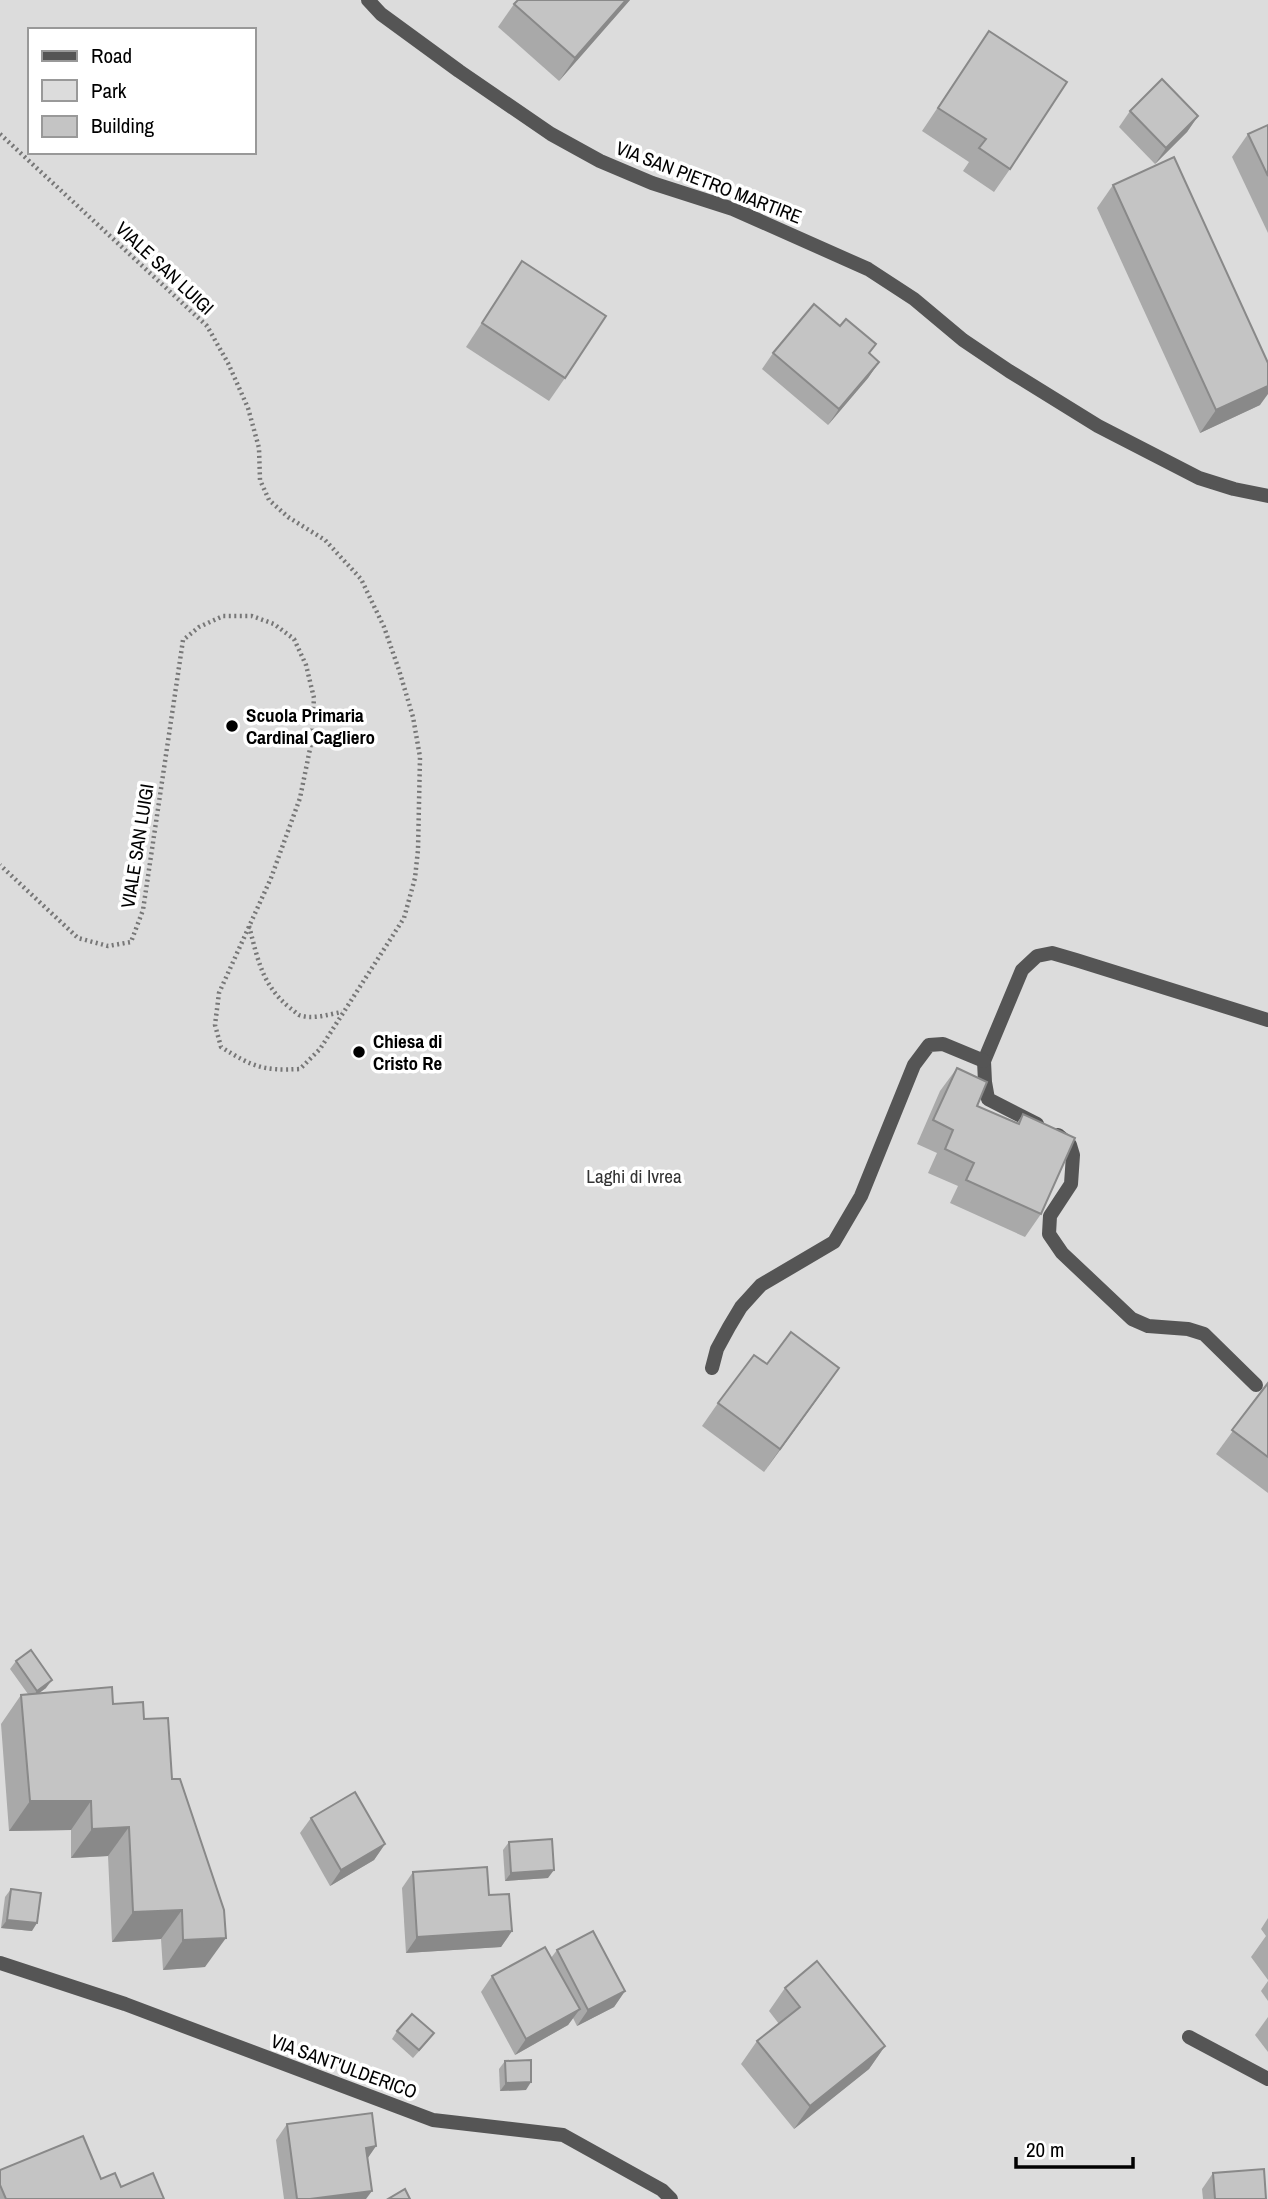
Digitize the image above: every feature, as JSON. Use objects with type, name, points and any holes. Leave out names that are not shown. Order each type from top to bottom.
[{"type":"street","name":"VIA SAN PIETRO MARTIRE","points":[[368,0],[381,14],[551,134],[600,161],[639,178],[733,209],[869,269],[914,299],[974,347],[1098,426],[1199,478],[1268,496]]},
{"type":"street","points":[[1256,1385],[1204,1334],[1188,1329],[1148,1326],[1132,1319],[1062,1253],[1049,1234],[1050,1216],[1071,1184],[1073,1155],[1070,1145],[1051,1130],[988,1099],[984,1061],[1022,970],[1037,956],[1045,954],[1052,953],[1076,960],[1268,1020]]},
{"type":"street","points":[[712,1368],[717,1349],[729,1327],[741,1307],[761,1285],[834,1242],[861,1195],[914,1065],[929,1045],[943,1044],[984,1061]]},
{"type":"street","name":"VIA SANT'ULDERICO","points":[[0,1963],[125,2004],[433,2120],[563,2135],[662,2190],[671,2199]]},
{"type":"street","points":[[1189,2037],[1268,2079]]},
{"type":"path","name":"VIALE SAN LUIGI","points":[[0,134],[207,326],[228,363],[248,408],[258,448],[260,480],[269,500],[288,517],[325,540],[360,579],[384,627],[413,717],[420,757],[418,850],[415,877],[404,918],[320,1049],[300,1069],[269,1070],[241,1060],[221,1047],[215,1025],[219,993],[271,878],[300,797],[311,744],[314,698],[306,665],[294,639],[274,624],[252,616],[223,616],[199,627],[183,640],[143,910],[131,942],[108,946],[78,938],[0,865]]},
{"type":"path","points":[[249,926],[259,962],[271,990],[285,1004],[300,1015],[317,1017],[343,1012]]},
{"type":"green space","name":"Laghi di Ivrea","points":[[0,0],[1268,0],[1268,2199],[0,2199]]},
{"type":"building","points":[[518,0],[626,0],[575,58],[514,4]]},
{"type":"building","points":[[989,31],[1067,82],[1010,169],[979,148],[986,139],[938,108]]},
{"type":"building","points":[[1162,79],[1198,116],[1166,148],[1130,111]]},
{"type":"building","points":[[1268,125],[1268,176],[1248,134]]},
{"type":"building","points":[[1174,157],[1268,363],[1268,386],[1216,410],[1113,185]]},
{"type":"building","points":[[522,261],[606,316],[565,378],[482,323]]},
{"type":"building","points":[[814,304],[840,326],[846,319],[876,344],[869,353],[879,362],[839,409],[773,353]]},
{"type":"building","points":[[957,1068],[987,1082],[977,1106],[1019,1124],[1023,1114],[1075,1138],[1041,1214],[966,1180],[974,1163],[945,1149],[953,1130],[933,1120]]},
{"type":"building","points":[[791,1332],[839,1368],[780,1449],[718,1403],[754,1355],[767,1364]]},
{"type":"building","points":[[1268,1383],[1268,1457],[1232,1430]]},
{"type":"building","points":[[31,1650],[52,1680],[37,1691],[16,1661]]},
{"type":"building","points":[[112,1687],[113,1704],[143,1702],[144,1719],[168,1718],[172,1779],[180,1779],[224,1910],[226,1938],[183,1940],[182,1910],[133,1912],[129,1827],[92,1829],[91,1801],[30,1801],[21,1695]]},
{"type":"building","points":[[355,1792],[385,1844],[341,1870],[311,1818]]},
{"type":"building","points":[[552,1839],[554,1870],[511,1873],[509,1842]]},
{"type":"building","points":[[487,1867],[489,1895],[509,1894],[512,1931],[417,1937],[413,1872]]},
{"type":"building","points":[[11,1889],[41,1893],[37,1923],[7,1920]]},
{"type":"building","points":[[593,1931],[625,1991],[588,2010],[557,1950]]},
{"type":"building","points":[[545,1947],[580,2009],[526,2039],[492,1976]]},
{"type":"building","points":[[817,1961],[885,2046],[810,2106],[757,2041],[800,2007],[785,1988]]},
{"type":"building","points":[[412,2014],[434,2033],[419,2050],[397,2031]]},
{"type":"building","points":[[531,2060],[531,2082],[506,2083],[505,2061]]},
{"type":"building","points":[[372,2113],[376,2146],[366,2148],[372,2191],[297,2199],[287,2124]]},
{"type":"building","points":[[83,2136],[101,2179],[115,2173],[121,2187],[153,2173],[164,2199],[6,2199],[0,2185],[0,2170]]},
{"type":"building","points":[[1264,2169],[1266,2199],[1215,2199],[1213,2173]]},
{"type":"building","points":[[405,2189],[410,2199],[388,2199]]},
{"type":"place","name":"Scuola Primaria Cardinal Cagliero","points":[[232,726]]},
{"type":"place","name":"Chiesa di Cristo Re","points":[[359,1052]]}]
